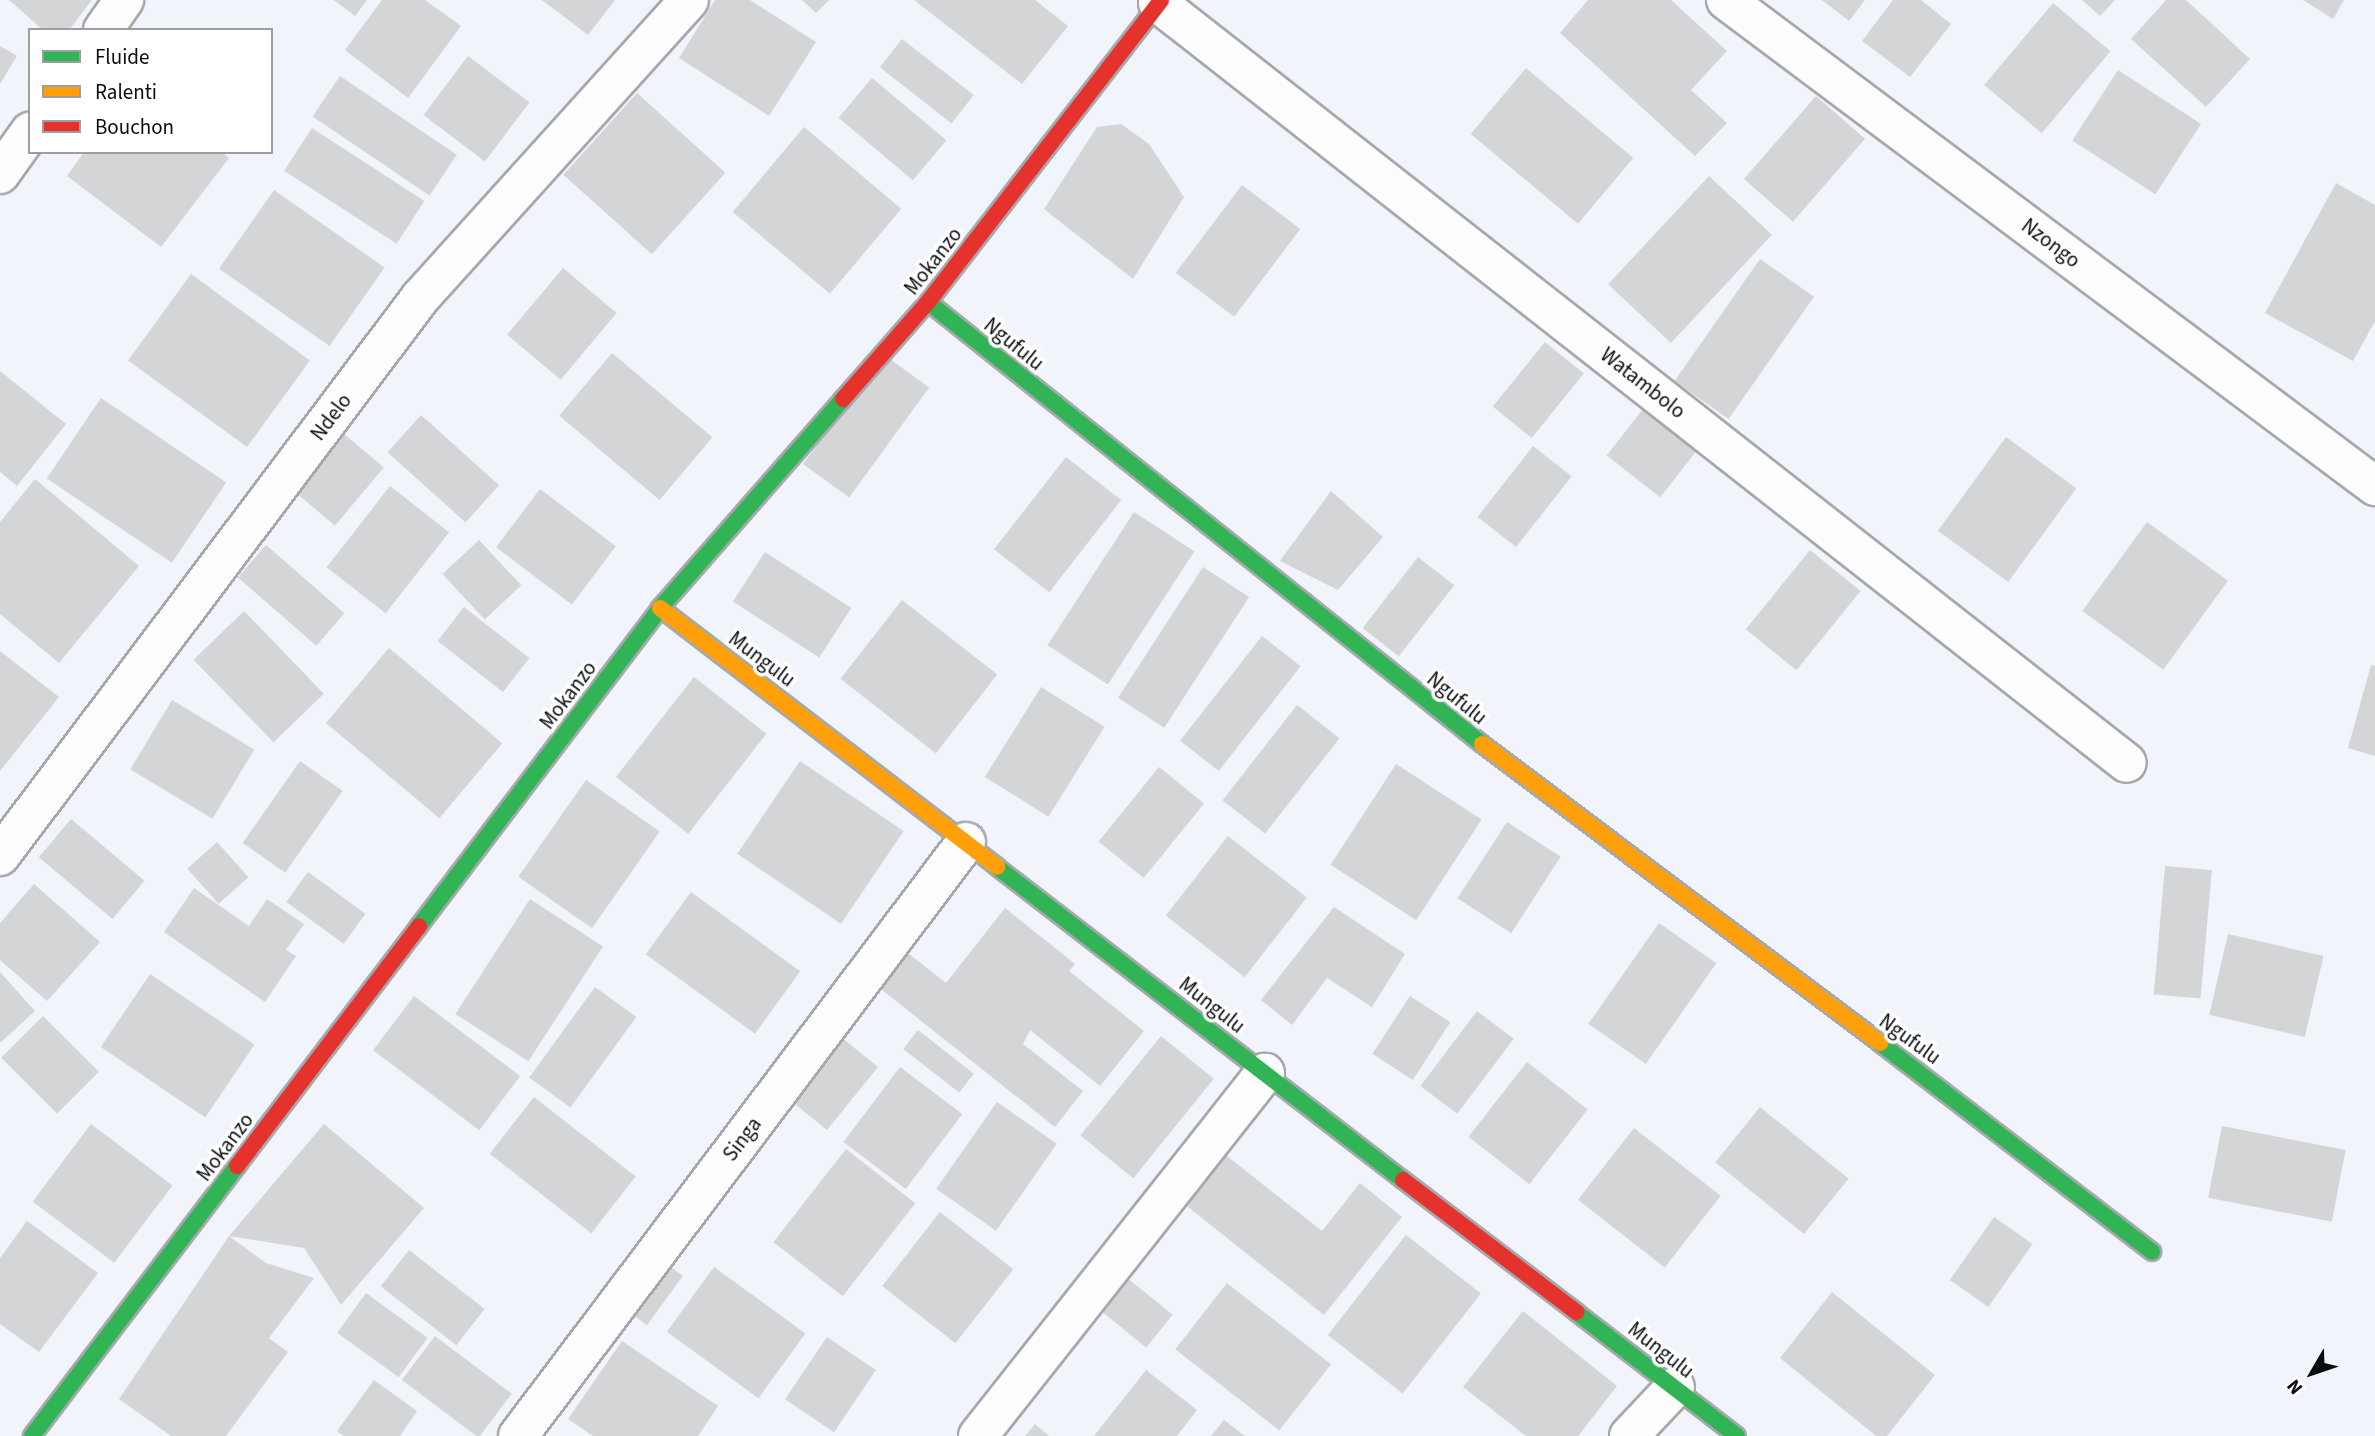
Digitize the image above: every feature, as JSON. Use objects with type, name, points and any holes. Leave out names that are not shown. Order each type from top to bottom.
[{"type":"street","points":[[104,28],[124,0]]},
{"type":"street","name":"Ndelo","points":[[0,856],[420,298],[689,0]]},
{"type":"street","name":"Nzongo","points":[[1726,0],[2375,486]]},
{"type":"street","name":"Mokanzo","points":[[32,1436],[660,608],[928,302],[1160,1]]},
{"type":"street","name":"Watambolo","points":[[1160,1],[2127,763]]},
{"type":"street","points":[[0,174],[28,135]]},
{"type":"street","name":"Ngufulu","points":[[928,302],[1552,800],[1972,1111],[2152,1252]]},
{"type":"street","name":"Mungulu","points":[[660,608],[1737,1436]]},
{"type":"street","name":"Singa","points":[[518,1436],[966,842]]},
{"type":"street","points":[[978,1436],[1265,1073]]},
{"type":"street","points":[[1629,1436],[1675,1387]]},
{"type":"building","points":[[9,0],[92,0],[71,28],[41,28]]},
{"type":"building","points":[[334,0],[367,0],[355,16]]},
{"type":"building","points":[[382,0],[425,0],[461,26],[408,98],[345,50]]},
{"type":"building","points":[[542,0],[615,0],[588,35]]},
{"type":"building","points":[[715,0],[750,0],[816,42],[769,116],[679,58]]},
{"type":"building","points":[[802,0],[829,0],[816,13]]},
{"type":"building","points":[[914,0],[1035,0],[1068,26],[1022,84]]},
{"type":"building","points":[[1588,0],[1671,0],[1727,51],[1691,90],[1727,123],[1695,156],[1560,33]]},
{"type":"building","points":[[1822,0],[1865,0],[1849,21]]},
{"type":"building","points":[[1893,0],[1921,0],[1951,24],[1910,77],[1862,41]]},
{"type":"building","points":[[2082,0],[2115,0],[2100,16]]},
{"type":"building","points":[[2166,0],[2186,0],[2250,59],[2206,107],[2131,39]]},
{"type":"building","points":[[2303,0],[2344,0],[2333,19]]},
{"type":"building","points":[[2053,3],[2110,51],[2042,133],[1984,85]]},
{"type":"building","points":[[902,39],[974,95],[952,123],[880,67]]},
{"type":"building","points":[[0,46],[17,56],[0,84]]},
{"type":"building","points":[[468,56],[529,102],[485,161],[423,115]]},
{"type":"building","points":[[1526,68],[1633,158],[1578,224],[1471,134]]},
{"type":"building","points":[[2118,70],[2201,124],[2155,194],[2072,140]]},
{"type":"building","points":[[340,76],[457,155],[429,195],[313,117]]},
{"type":"building","points":[[872,78],[946,140],[913,180],[839,118]]},
{"type":"building","points":[[637,93],[725,173],[652,254],[563,175]]},
{"type":"building","points":[[1816,96],[1865,139],[1793,222],[1744,179]]},
{"type":"building","points":[[1121,124],[1149,144],[1184,197],[1133,279],[1044,209],[1097,127]]},
{"type":"building","points":[[804,127],[901,209],[830,294],[733,212]]},
{"type":"building","points":[[312,128],[424,201],[397,244],[284,171]]},
{"type":"building","points":[[83,154],[224,154],[229,158],[161,247],[67,176]]},
{"type":"building","points":[[1709,176],[1772,235],[1671,343],[1608,284]]},
{"type":"building","points":[[2336,183],[2375,205],[2375,321],[2353,361],[2265,313]]},
{"type":"building","points":[[1242,185],[1300,229],[1234,317],[1176,273]]},
{"type":"building","points":[[274,190],[385,267],[330,346],[219,269]]},
{"type":"building","points":[[1760,259],[1814,297],[1729,419],[1675,381]]},
{"type":"building","points":[[563,268],[617,313],[561,380],[507,335]]},
{"type":"building","points":[[191,274],[310,360],[247,447],[128,361]]},
{"type":"building","points":[[1545,342],[1584,373],[1532,438],[1493,407]]},
{"type":"building","points":[[612,353],[712,437],[660,500],[559,416]]},
{"type":"building","points":[[883,354],[929,388],[849,498],[803,464]]},
{"type":"building","points":[[0,371],[66,424],[17,486],[0,472]]},
{"type":"building","points":[[101,398],[226,482],[172,563],[47,478]]},
{"type":"building","points":[[1643,409],[1697,451],[1660,497],[1607,455]]},
{"type":"building","points":[[421,415],[499,485],[466,522],[388,452]]},
{"type":"building","points":[[344,434],[384,467],[335,526],[295,492]]},
{"type":"building","points":[[2006,437],[2076,488],[2008,582],[1938,531]]},
{"type":"building","points":[[1533,446],[1572,476],[1516,547],[1478,517]]},
{"type":"building","points":[[1066,457],[1121,500],[1049,592],[994,549]]},
{"type":"building","points":[[35,479],[139,566],[59,663],[0,614],[0,522]]},
{"type":"building","points":[[390,486],[449,532],[386,613],[327,567]]},
{"type":"building","points":[[540,489],[616,546],[572,604],[496,547]]},
{"type":"building","points":[[1331,491],[1383,537],[1338,590],[1280,561]]},
{"type":"building","points":[[1134,512],[1194,551],[1108,685],[1047,645]]},
{"type":"building","points":[[2147,522],[2228,581],[2163,670],[2082,611]]},
{"type":"building","points":[[479,540],[521,585],[485,619],[442,574]]},
{"type":"building","points":[[266,545],[344,613],[316,646],[238,577]]},
{"type":"building","points":[[1810,550],[1861,591],[1796,670],[1746,629]]},
{"type":"building","points":[[765,552],[851,608],[819,658],[733,601]]},
{"type":"building","points":[[1418,557],[1454,585],[1399,656],[1363,628]]},
{"type":"building","points":[[1203,567],[1249,597],[1164,728],[1118,698]]},
{"type":"building","points":[[902,600],[997,674],[936,753],[840,679]]},
{"type":"building","points":[[464,607],[529,658],[503,692],[438,641]]},
{"type":"building","points":[[244,611],[324,694],[274,742],[194,660]]},
{"type":"building","points":[[1262,636],[1301,666],[1219,771],[1180,741]]},
{"type":"building","points":[[389,648],[502,743],[439,818],[326,723]]},
{"type":"building","points":[[0,651],[59,697],[0,771]]},
{"type":"building","points":[[2371,665],[2375,666],[2375,756],[2348,748]]},
{"type":"building","points":[[694,677],[766,734],[688,834],[616,777]]},
{"type":"building","points":[[1041,687],[1105,727],[1048,817],[985,777]]},
{"type":"building","points":[[172,700],[254,749],[213,819],[130,769]]},
{"type":"building","points":[[1297,705],[1340,738],[1265,834],[1223,800]]},
{"type":"building","points":[[300,761],[343,791],[285,873],[243,843]]},
{"type":"building","points":[[800,761],[904,831],[841,924],[737,854]]},
{"type":"building","points":[[1396,764],[1482,820],[1416,920],[1331,865]]},
{"type":"building","points":[[1159,767],[1204,804],[1144,878],[1099,842]]},
{"type":"building","points":[[586,780],[660,832],[592,928],[518,877]]},
{"type":"building","points":[[71,819],[145,881],[112,919],[39,857]]},
{"type":"building","points":[[1507,822],[1561,857],[1511,933],[1457,898]]},
{"type":"building","points":[[1228,836],[1307,898],[1245,977],[1166,916]]},
{"type":"building","points":[[217,842],[248,877],[219,904],[187,869]]},
{"type":"building","points":[[2165,866],[2212,870],[2201,999],[2154,995]]},
{"type":"building","points":[[308,872],[365,914],[344,944],[286,902]]},
{"type":"building","points":[[34,884],[100,942],[47,1001],[0,960],[0,923]]},
{"type":"building","points":[[194,888],[249,926],[267,899],[304,924],[286,950],[296,956],[265,1002],[164,932]]},
{"type":"building","points":[[691,892],[800,971],[755,1034],[646,954]]},
{"type":"building","points":[[530,899],[603,946],[528,1061],[455,1014]]},
{"type":"building","points":[[1334,907],[1405,954],[1372,1007],[1327,978],[1292,1025],[1261,1000]]},
{"type":"building","points":[[1005,908],[1075,964],[1069,971],[1144,1031],[1100,1086],[1030,1030],[1023,1044],[1083,1091],[1055,1127],[872,982],[899,946],[946,983]]},
{"type":"building","points":[[1659,923],[1716,963],[1646,1064],[1588,1024]]},
{"type":"building","points":[[2228,934],[2323,956],[2305,1037],[2209,1015]]},
{"type":"building","points":[[0,972],[35,1011],[0,1043]]},
{"type":"building","points":[[150,974],[254,1044],[205,1117],[101,1047]]},
{"type":"building","points":[[595,987],[636,1017],[570,1108],[529,1078]]},
{"type":"building","points":[[414,996],[520,1076],[479,1130],[373,1050]]},
{"type":"building","points":[[1410,996],[1450,1022],[1413,1080],[1372,1054]]},
{"type":"building","points":[[1477,1011],[1514,1039],[1457,1114],[1420,1086]]},
{"type":"building","points":[[43,1016],[99,1072],[57,1114],[1,1058]]},
{"type":"building","points":[[918,1030],[974,1074],[959,1093],[903,1049]]},
{"type":"building","points":[[836,1033],[878,1067],[827,1130],[785,1096]]},
{"type":"building","points":[[1161,1036],[1214,1079],[1133,1178],[1080,1135]]},
{"type":"building","points":[[1527,1062],[1588,1109],[1529,1184],[1469,1137]]},
{"type":"building","points":[[900,1067],[962,1114],[906,1189],[843,1142]]},
{"type":"building","points":[[534,1097],[636,1176],[591,1233],[490,1154]]},
{"type":"building","points":[[997,1102],[1057,1144],[996,1231],[936,1189]]},
{"type":"building","points":[[1760,1107],[1849,1179],[1804,1234],[1715,1162]]},
{"type":"building","points":[[91,1124],[172,1185],[114,1263],[33,1201]]},
{"type":"building","points":[[324,1124],[424,1208],[341,1305],[304,1248],[229,1236]]},
{"type":"building","points":[[2222,1126],[2346,1150],[2332,1222],[2208,1198]]},
{"type":"building","points":[[1634,1128],[1721,1196],[1665,1267],[1578,1200]]},
{"type":"building","points":[[846,1149],[915,1203],[843,1296],[773,1242]]},
{"type":"building","points":[[1223,1153],[1322,1231],[1360,1183],[1402,1217],[1324,1315],[1183,1203]]},
{"type":"building","points":[[940,1212],[1013,1269],[955,1343],[882,1286]]},
{"type":"building","points":[[1994,1217],[2033,1244],[1988,1307],[1950,1280]]},
{"type":"building","points":[[27,1221],[98,1273],[39,1352],[0,1324],[0,1258]]},
{"type":"building","points":[[1406,1235],[1481,1293],[1403,1394],[1328,1335]]},
{"type":"building","points":[[229,1236],[266,1263],[314,1278],[269,1338],[288,1352],[226,1436],[171,1436],[119,1399]]},
{"type":"building","points":[[409,1250],[485,1309],[456,1345],[381,1286]]},
{"type":"building","points":[[657,1257],[683,1276],[647,1325],[621,1306]]},
{"type":"building","points":[[714,1267],[805,1333],[758,1398],[667,1332]]},
{"type":"building","points":[[1126,1277],[1173,1315],[1146,1347],[1100,1310]]},
{"type":"building","points":[[1227,1283],[1331,1364],[1279,1430],[1175,1349]]},
{"type":"building","points":[[1832,1292],[1935,1375],[1887,1436],[1876,1436],[1780,1358]]},
{"type":"building","points":[[366,1293],[427,1338],[399,1377],[337,1333]]},
{"type":"building","points":[[1523,1311],[1617,1386],[1578,1436],[1526,1436],[1463,1387]]},
{"type":"building","points":[[435,1336],[512,1394],[480,1436],[476,1436],[402,1380]]},
{"type":"building","points":[[827,1337],[876,1370],[834,1432],[785,1399]]},
{"type":"building","points":[[622,1341],[718,1406],[698,1436],[593,1436],[568,1419]]},
{"type":"building","points":[[1146,1370],[1197,1410],[1177,1436],[1094,1436]]},
{"type":"building","points":[[374,1380],[417,1411],[400,1436],[344,1436],[337,1431]]},
{"type":"building","points":[[1224,1420],[1245,1436],[1211,1436]]},
{"type":"building","points":[[1035,1424],[1049,1436],[1025,1436]]},
{"type":"traffic: fast","points":[[928,302],[1482,744]]},
{"type":"traffic: fast","points":[[419,926],[660,608],[843,399]]},
{"type":"traffic: fast","points":[[997,867],[1403,1180]]},
{"type":"traffic: fast","points":[[1880,1043],[2152,1252]]},
{"type":"traffic: fast","points":[[32,1436],[237,1166]]},
{"type":"traffic: fast","points":[[1576,1312],[1737,1436]]},
{"type":"traffic: slow","points":[[660,608],[997,867]]},
{"type":"traffic: slow","points":[[1482,744],[1880,1043]]},
{"type":"traffic: jam","points":[[843,399],[928,302],[1161,0]]},
{"type":"traffic: jam","points":[[237,1166],[419,926]]},
{"type":"traffic: jam","points":[[1403,1180],[1576,1312]]}]
